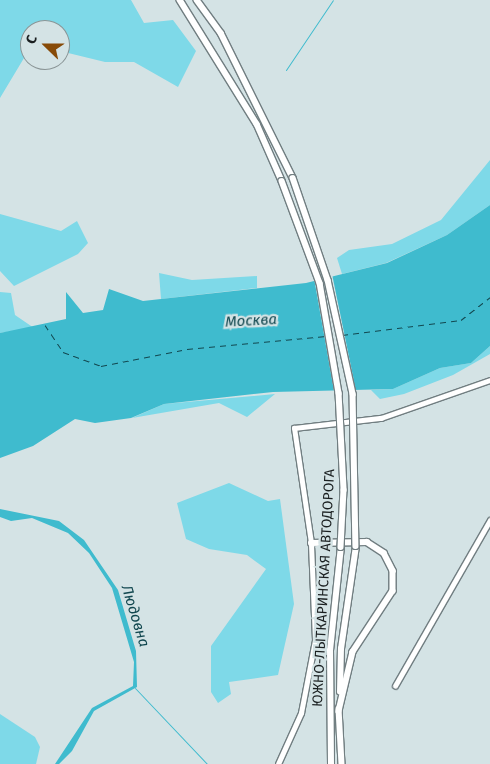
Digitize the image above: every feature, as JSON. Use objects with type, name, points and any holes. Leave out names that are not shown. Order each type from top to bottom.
[{"type":"main road","name":"ЮЖНО-ЛЫТКАРИНСКАЯ АВТОДОРОГА","points":[[180,0],[257,124],[282,181],[320,283],[339,393],[344,490],[341,547],[330,650],[331,764]]},
{"type":"main road","name":"ЮЖНО-ЛЫТКАРИНСКАЯ АВТОДОРОГА","points":[[197,0],[239,68],[293,178],[328,280],[353,394],[356,546],[341,650],[340,710],[342,764]]},
{"type":"main road","points":[[311,543],[367,542],[387,557],[394,576],[386,603],[353,652],[340,710]]},
{"type":"street","points":[[278,764],[301,713],[315,640],[311,543],[294,428],[381,418],[490,380]]},
{"type":"street","points":[[395,686],[490,520]]},
{"type":"shaded area","points":[[0,0],[131,0],[144,23],[173,20],[196,51],[178,87],[134,62],[105,62],[70,53],[70,20],[20,20],[20,65],[0,98]]},
{"type":"shaded area","points":[[490,160],[490,205],[447,235],[386,263],[342,274],[337,258],[349,250],[392,244],[441,220]]},
{"type":"shaded area","points":[[0,214],[61,231],[77,221],[88,243],[78,254],[14,286],[0,271]]},
{"type":"shaded area","points":[[159,273],[192,280],[257,276],[257,288],[161,299]]},
{"type":"shaded area","points":[[0,292],[11,293],[15,315],[34,328],[0,333]]},
{"type":"shaded area","points":[[490,346],[490,354],[453,375],[404,394],[380,399],[371,390],[393,389],[440,368],[471,363]]},
{"type":"shaded area","points":[[275,394],[247,417],[219,403],[132,418],[164,404]]},
{"type":"shaded area","points":[[229,483],[268,501],[280,499],[294,604],[278,675],[229,682],[231,694],[218,703],[211,692],[211,646],[266,569],[247,555],[209,549],[186,539],[177,503]]},
{"type":"shaded area","points":[[0,714],[35,737],[40,747],[36,764],[0,764]]},
{"type":"water","name":"Москва","points":[[490,205],[490,346],[471,363],[440,368],[393,389],[273,392],[164,404],[131,418],[95,423],[75,419],[33,446],[0,458],[0,333],[66,319],[66,292],[83,313],[103,310],[109,289],[143,301],[306,283],[387,263],[447,235]]},
{"type":"water","points":[[0,509],[59,521],[84,540],[118,590],[136,651],[137,687],[94,711],[72,751],[59,764],[55,764],[92,708],[133,686],[134,662],[112,588],[89,553],[68,533],[32,518],[11,521],[0,517]]},
{"type":"pier","points":[[332,274],[355,392],[334,391],[314,278]]},
{"type":"waterway","points":[[286,70],[333,0]]},
{"type":"waterway","points":[[135,688],[207,764]]},
{"type":"ferry route","points":[[342,335],[461,320],[490,297]]},
{"type":"ferry route","points":[[45,325],[63,352],[101,366],[187,349],[326,336]]},
{"type":"water label","name":"Людовна","points":[[135,616]]}]
